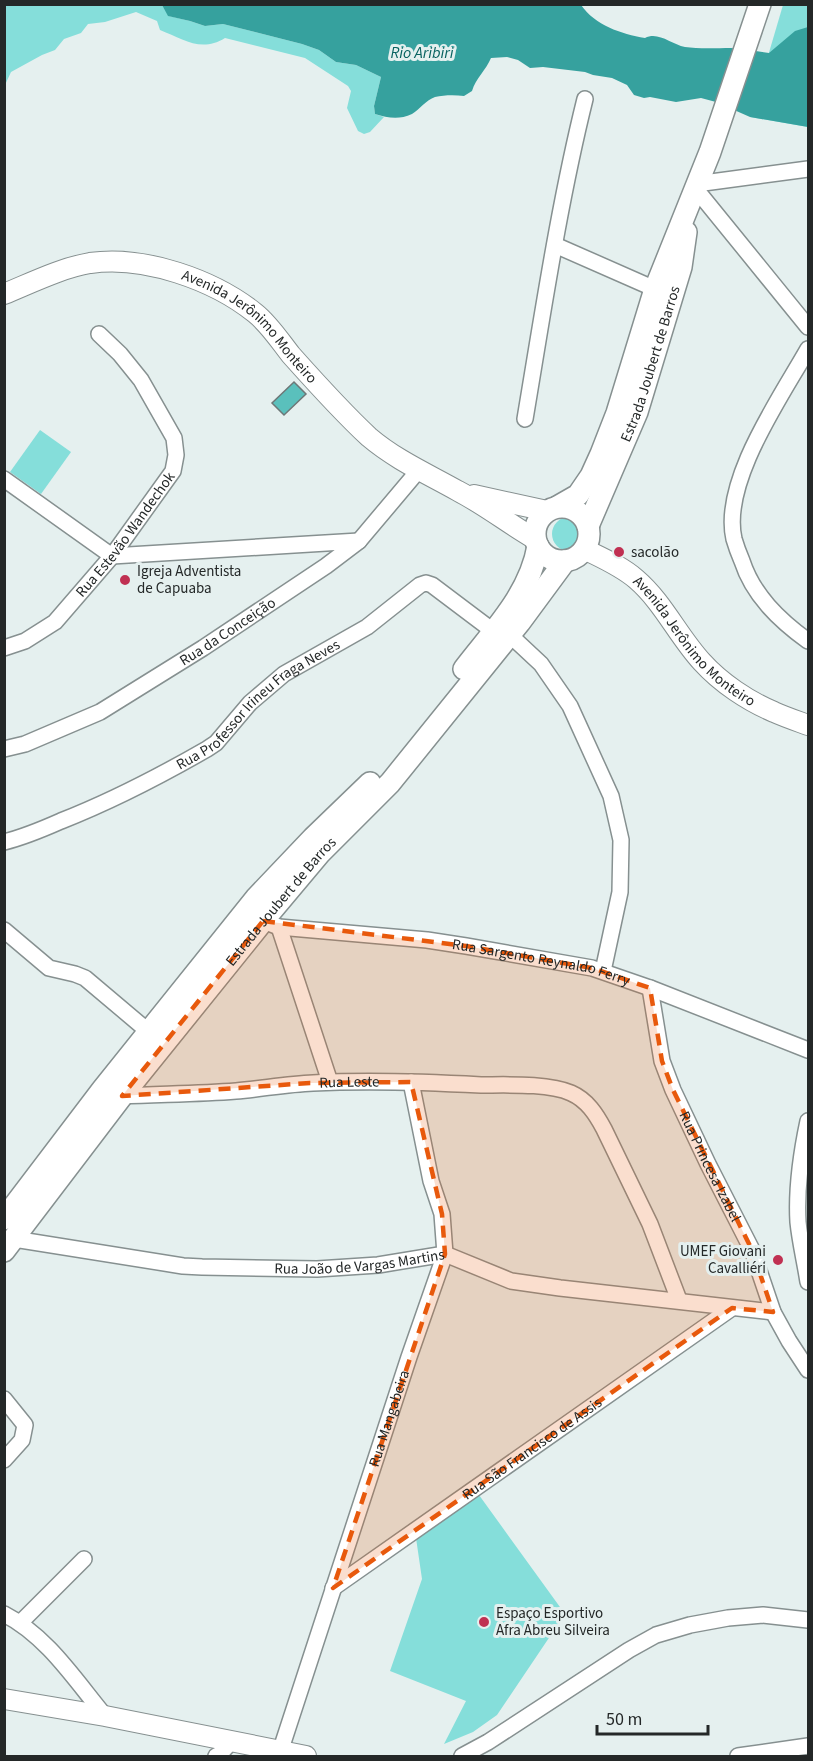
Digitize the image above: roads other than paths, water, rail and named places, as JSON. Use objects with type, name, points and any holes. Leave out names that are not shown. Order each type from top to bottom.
[{"type":"main road","name":"Estrada Joubert de Barros","points":[[552,509],[578,495],[602,454],[655,289],[710,152],[760,4]]},
{"type":"main road","name":"Estrada Joubert de Barros","points":[[588,526],[637,412],[681,267],[694,189]]},
{"type":"main road","points":[[567,508],[577,512],[588,526],[589,534],[584,549],[576,557],[565,561],[554,560],[544,554],[536,542],[535,528],[540,518],[552,509],[567,508]]},
{"type":"main road","name":"Estrada Joubert de Barros","points":[[9,1245],[122,1095],[271,924],[320,853],[390,783],[502,633],[509,611],[530,576],[535,561],[536,542]]},
{"type":"main road","name":"Estrada Joubert de Barros","points":[[7,1212],[256,898],[376,777],[565,561]]},
{"type":"street","points":[[525,419],[576,133],[585,99]]},
{"type":"street","points":[[808,169],[694,189],[808,327]]},
{"type":"street","points":[[555,245],[655,289]]},
{"type":"street","name":"Avenida Jerônimo Monteiro","points":[[4,294],[64,271],[90,264],[120,262],[173,271],[206,284],[256,314],[345,414],[372,439],[418,471],[460,491],[536,542]]},
{"type":"street","name":"Rua Estevão Wandechok","points":[[4,648],[25,640],[55,622],[112,556],[173,471],[176,455],[174,438],[141,380],[120,354],[99,334]]},
{"type":"street","points":[[806,634],[777,616],[761,598],[745,571],[734,538],[734,513],[737,491],[758,436],[808,349]]},
{"type":"street","name":"Rua da Conceição","points":[[4,748],[25,744],[100,712],[327,566],[359,541],[418,471]]},
{"type":"street","points":[[4,479],[112,556],[359,541]]},
{"type":"street","name":"Avenida Jerônimo Monteiro","points":[[460,491],[552,509]]},
{"type":"street","name":"Avenida Jerônimo Monteiro","points":[[584,549],[613,563],[636,578],[658,603],[702,662],[722,680],[744,696],[774,712],[808,725]]},
{"type":"street","name":"Rua Professor Irineu Fraga Neves","points":[[4,842],[101,805],[207,749],[216,743],[250,703],[284,674],[367,627],[420,585],[426,583],[502,633],[541,664],[570,706],[611,796],[621,840],[620,892],[603,971]]},
{"type":"street","points":[[271,924],[330,1082]]},
{"type":"street","name":"Rua Sargento Reynaldo Ferry","points":[[271,924],[456,944],[603,971],[808,1050]]},
{"type":"street","points":[[4,930],[49,968],[85,978],[149,1032]]},
{"type":"street","name":"Rua Princesa Izabel","points":[[650,988],[662,1061],[673,1090],[752,1251],[773,1312],[808,1370]]},
{"type":"street","name":"Rua Leste","points":[[122,1095],[236,1091],[330,1082],[411,1082],[550,1088],[570,1092],[586,1102],[604,1129],[650,1224],[679,1300]]},
{"type":"street","name":"Rua Mangabeira","points":[[280,1752],[445,1254],[442,1214],[431,1181],[411,1082]]},
{"type":"street","points":[[808,1121],[798,1190],[798,1223],[808,1282]]},
{"type":"street","name":"Rua João de Vargas Martins","points":[[9,1245],[202,1267],[317,1269],[378,1265],[445,1254],[511,1281],[773,1312]]},
{"type":"street","name":"Rua São Francisco de Assis","points":[[333,1588],[732,1308]]},
{"type":"street","points":[[4,1399],[25,1425],[22,1440],[4,1460]]},
{"type":"street","points":[[20,1623],[84,1559]]},
{"type":"street","points":[[4,1614],[20,1623],[55,1655],[105,1716]]},
{"type":"street","points":[[462,1756],[488,1742],[629,1650],[656,1635],[690,1625],[728,1618],[763,1615],[808,1620]]},
{"type":"street","points":[[4,1699],[105,1716],[222,1752],[280,1752],[306,1756]]},
{"type":"street","points":[[738,1756],[808,1746]]},
{"type":"water","name":"Rio Aribiri","points":[[162,5],[581,5],[601,23],[627,34],[645,38],[660,37],[685,47],[731,48],[769,53],[795,31],[808,27],[808,127],[750,117],[701,98],[676,102],[644,98],[634,95],[627,85],[612,78],[585,72],[543,67],[530,68],[518,60],[507,57],[491,58],[472,91],[464,96],[435,97],[407,116],[384,117],[375,114],[374,106],[381,77],[356,65],[336,62],[319,50],[302,44],[223,24],[205,26],[168,16]]},
{"type":"place","name":"sacolão","points":[[619,552]]},
{"type":"place","name":"Igreja Adventista de Capuaba","points":[[125,580]]},
{"type":"place","name":"UMEF Giovani Cavalliéri","points":[[778,1260]]},
{"type":"place","name":"Espaço Esportivo Afra Abreu Silveira","points":[[484,1622]]}]
